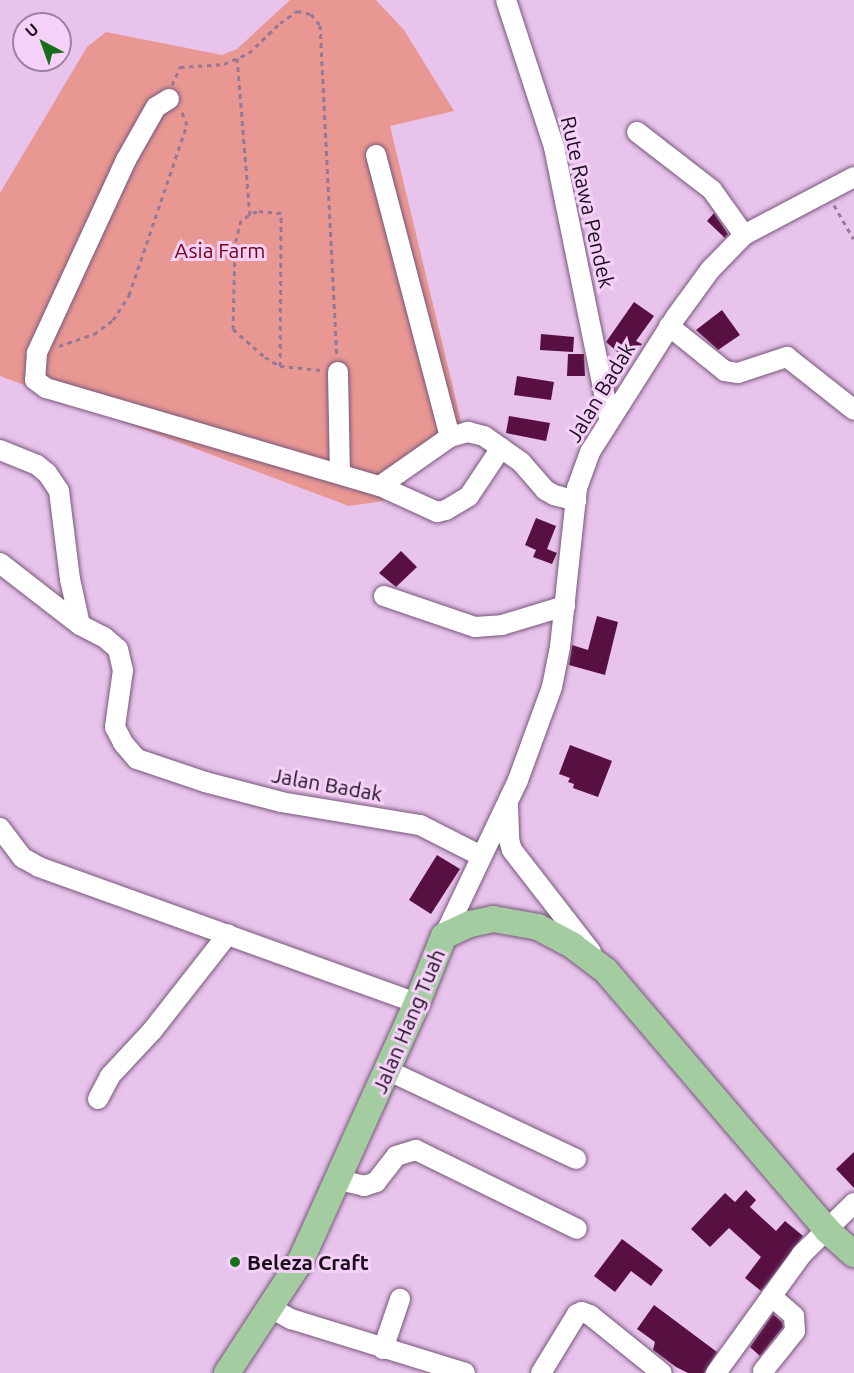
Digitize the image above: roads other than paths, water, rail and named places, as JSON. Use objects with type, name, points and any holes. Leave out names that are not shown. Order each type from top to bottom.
[{"type":"main road","name":"Jalan Hang Tuah","points":[[227,1373],[301,1260],[417,1004],[444,936],[470,924],[493,919],[538,927],[573,946],[606,971],[827,1230],[854,1254]]},
{"type":"street","name":"Rute Rawa Pendek","points":[[506,0],[555,147],[609,418]]},
{"type":"street","points":[[169,99],[156,107],[126,160],[38,353],[35,380],[46,388],[380,486],[437,512],[446,510],[470,496],[501,448]]},
{"type":"street","points":[[637,132],[712,190],[744,235]]},
{"type":"street","points":[[376,155],[450,437]]},
{"type":"street","name":"Jalan Badak","points":[[444,936],[508,802],[552,687],[565,606],[577,488],[590,452],[609,418],[669,326],[710,270],[744,235],[854,177]]},
{"type":"street","points":[[669,326],[725,371],[738,373],[787,357],[854,410]]},
{"type":"street","points":[[338,372],[340,474]]},
{"type":"street","points":[[380,486],[450,437],[468,432],[484,436],[521,462],[545,490],[576,501]]},
{"type":"street","points":[[0,450],[37,465],[47,473],[59,492],[70,579],[80,625]]},
{"type":"street","name":"Jalan Badak","points":[[0,563],[80,625],[104,638],[117,649],[123,670],[115,727],[123,743],[137,759],[160,768],[281,802],[420,825],[481,856]]},
{"type":"street","points":[[384,596],[474,627],[502,625],[565,606]]},
{"type":"street","points":[[508,802],[509,840],[512,850],[606,971]]},
{"type":"street","points":[[0,828],[23,858],[39,867],[417,1004]]},
{"type":"street","points":[[98,1099],[110,1076],[152,1031],[228,934]]},
{"type":"street","points":[[387,1070],[576,1159]]},
{"type":"street","points":[[339,1180],[364,1186],[376,1182],[396,1156],[416,1150],[577,1229]]},
{"type":"street","points":[[716,1373],[802,1254],[854,1203]]},
{"type":"street","points":[[763,1371],[795,1331],[794,1316],[771,1296]]},
{"type":"street","points":[[383,1349],[400,1299]]},
{"type":"street","points":[[271,1308],[291,1319],[465,1373]]},
{"type":"street","points":[[541,1373],[577,1314],[582,1312],[590,1315],[662,1373]]},
{"type":"place","name":"Beleza Craft","points":[[235,1262]]},
{"type":"park label","name":"Asia Farm","points":[[220,250]]}]
